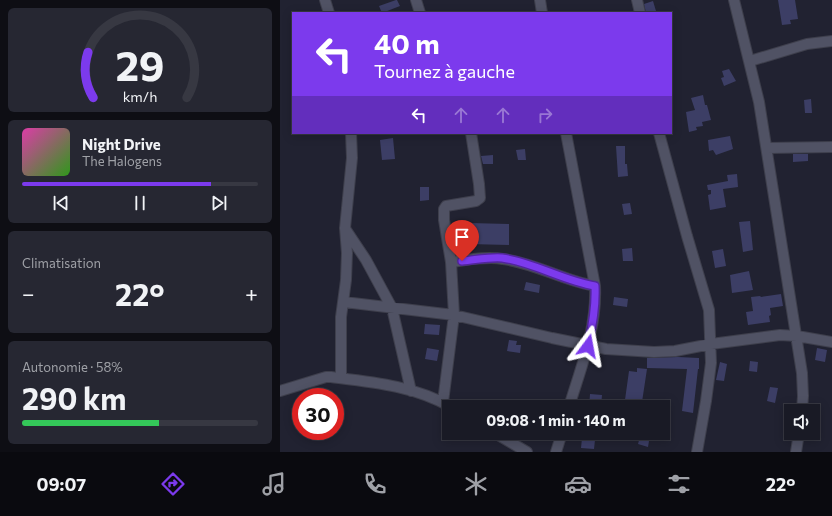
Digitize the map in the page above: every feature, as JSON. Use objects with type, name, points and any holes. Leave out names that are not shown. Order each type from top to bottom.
[{"type":"street","points":[[325,0],[329,12]]},
{"type":"street","points":[[416,0],[420,12]]},
{"type":"street","points":[[540,0],[542,12]]},
{"type":"street","points":[[637,0],[640,12]]},
{"type":"street","points":[[734,0],[750,61],[767,148],[797,336],[802,373],[802,404]]},
{"type":"street","points":[[750,61],[807,44],[832,41]]},
{"type":"street","points":[[341,378],[341,317],[344,302],[347,253],[345,228],[352,158],[351,134]]},
{"type":"street","points":[[447,400],[454,315],[451,262],[444,220],[444,209],[446,206],[476,201],[480,198],[480,184],[471,134]]},
{"type":"street","points":[[566,134],[595,286],[596,299],[588,346],[571,400]]},
{"type":"street","points":[[659,134],[682,220],[709,310],[711,363],[697,452]]},
{"type":"street","points":[[767,148],[832,147]]},
{"type":"street","points":[[345,228],[366,260],[392,308],[411,391]]},
{"type":"street","points":[[451,262],[503,258],[538,268],[579,283],[595,286]]},
{"type":"street","points":[[344,302],[454,315],[606,349],[654,352],[674,351],[711,344],[780,335],[797,336],[832,342]]},
{"type":"street","points":[[280,391],[326,377],[341,378],[383,383],[411,391],[442,403]]},
{"type":"street","points":[[507,440],[527,452]]},
{"type":"street","points":[[556,452],[560,440]]},
{"type":"street","points":[[796,452],[798,440]]},
{"type":"building","points":[[397,0],[400,6],[382,12],[379,6]]},
{"type":"building","points":[[778,0],[795,0],[798,19],[790,20],[791,24],[782,25]]},
{"type":"building","points":[[653,1],[656,11],[646,12],[644,4]]},
{"type":"building","points":[[729,69],[736,81],[724,86],[721,78],[724,77],[722,71]]},
{"type":"building","points":[[703,95],[711,120],[702,122],[703,126],[696,127],[697,130],[689,132],[686,112],[695,110],[691,98]]},
{"type":"building","points":[[811,99],[812,113],[805,113],[804,100]]},
{"type":"building","points":[[730,136],[733,149],[716,155],[713,150],[709,151],[708,140]]},
{"type":"building","points":[[393,138],[395,159],[382,160],[380,140]]},
{"type":"building","points":[[616,146],[625,146],[625,164],[627,164],[628,176],[618,177]]},
{"type":"building","points":[[525,149],[526,160],[518,160],[516,150]]},
{"type":"building","points":[[793,154],[808,154],[808,161],[793,162]]},
{"type":"building","points":[[493,155],[493,164],[483,164],[481,156]]},
{"type":"building","points":[[737,174],[738,187],[723,189],[726,207],[710,210],[708,195],[711,194],[711,190],[708,190],[707,185],[728,181],[727,175]]},
{"type":"building","points":[[420,187],[429,187],[429,200],[420,201]]},
{"type":"building","points":[[630,203],[632,214],[624,215],[622,204]]},
{"type":"building","points":[[750,221],[753,250],[743,252],[739,222]]},
{"type":"building","points":[[469,223],[509,224],[509,245],[468,244]]},
{"type":"building","points":[[632,248],[633,261],[623,261],[622,249]]},
{"type":"building","points":[[723,249],[726,266],[715,268],[712,251]]},
{"type":"building","points":[[749,271],[753,290],[732,293],[730,275]]},
{"type":"building","points":[[526,282],[540,285],[539,293],[524,290]]},
{"type":"building","points":[[781,294],[783,306],[770,308],[770,322],[748,325],[746,312],[753,311],[751,297]]},
{"type":"building","points":[[614,297],[628,299],[627,307],[613,305]]},
{"type":"building","points":[[425,324],[440,325],[439,335],[424,334]]},
{"type":"building","points":[[509,340],[517,341],[516,345],[521,345],[520,353],[507,351]]},
{"type":"building","points":[[427,348],[439,350],[437,361],[425,359]]},
{"type":"building","points":[[817,348],[827,350],[825,362],[815,360]]},
{"type":"building","points":[[647,358],[699,358],[693,413],[682,411],[687,369],[647,368]]},
{"type":"building","points":[[750,361],[758,362],[757,372],[749,371]]},
{"type":"building","points":[[720,362],[727,364],[724,381],[716,380]]},
{"type":"building","points":[[637,368],[647,369],[642,400],[625,400],[629,371],[637,372]]},
{"type":"building","points":[[770,387],[778,388],[775,403],[767,401]]},
{"type":"building","points":[[590,394],[602,395],[602,400],[590,400]]},
{"type":"building","points":[[582,440],[595,440],[594,449],[581,448]]},
{"type":"building","points":[[639,440],[649,440],[648,447],[638,444]]},
{"type":"route","points":[[462,261],[503,258],[538,268],[579,283],[595,286],[596,299],[588,346]]}]
